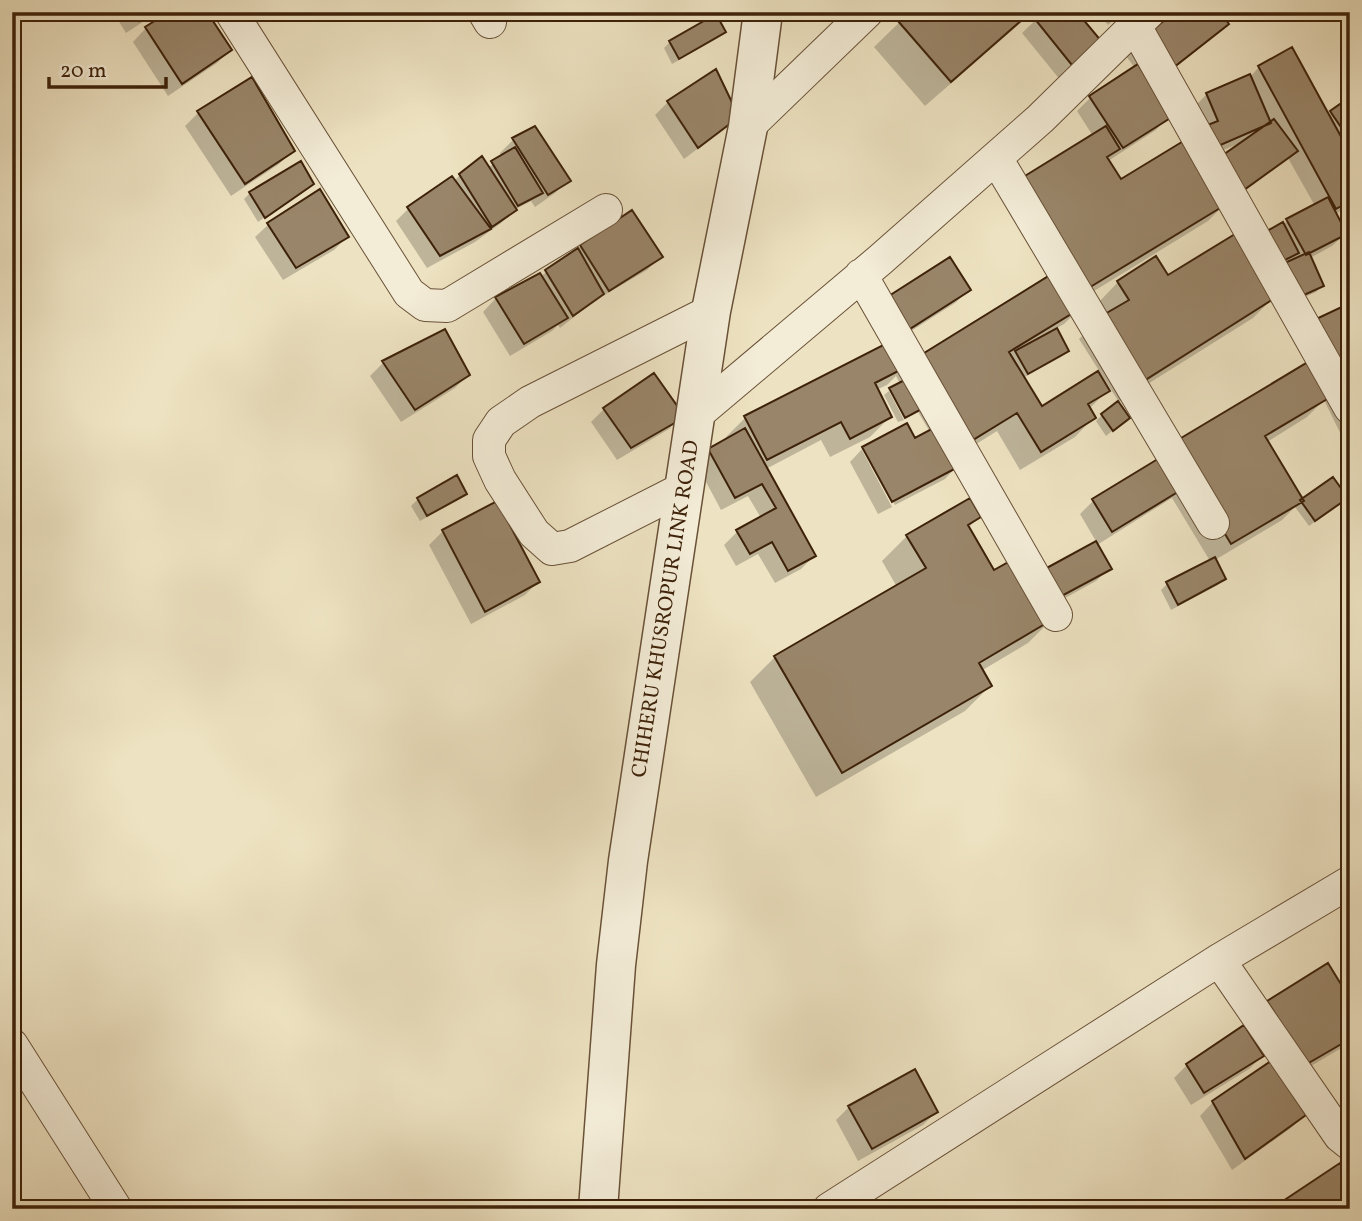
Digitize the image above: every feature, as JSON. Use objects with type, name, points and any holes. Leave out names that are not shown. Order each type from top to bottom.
[{"type":"street","points":[[231,12],[409,293],[425,305],[447,306],[606,210]]},
{"type":"street","name":"CHIHERU KHUSROPUR LINK ROAD","points":[[598,1209],[616,965],[628,861],[710,311],[748,127],[763,12]]},
{"type":"street","points":[[748,127],[867,12]]},
{"type":"street","points":[[695,416],[1040,119],[1142,19],[1350,408]]},
{"type":"street","points":[[996,158],[1213,523]]},
{"type":"street","points":[[861,275],[1056,615]]},
{"type":"street","points":[[684,488],[581,541],[552,549],[534,533],[500,480],[489,456],[489,440],[501,422],[530,402],[710,311]]},
{"type":"street","points":[[829,1209],[1219,960],[1350,881]]},
{"type":"street","points":[[1219,960],[1340,1136],[1350,1144]]},
{"type":"street","points":[[12,1045],[116,1209]]},
{"type":"building","points":[[134,12],[153,12],[139,21]]},
{"type":"building","points":[[169,12],[207,12],[232,50],[182,84],[145,27]]},
{"type":"building","points":[[908,12],[1031,12],[951,82],[898,21]]},
{"type":"building","points":[[1041,12],[1077,12],[1118,61],[1088,85],[1034,18]]},
{"type":"building","points":[[1175,12],[1220,12],[1229,24],[1164,75],[1137,42]]},
{"type":"building","points":[[716,14],[726,32],[679,59],[669,41]]},
{"type":"building","points":[[1292,47],[1350,153],[1350,201],[1336,209],[1258,66]]},
{"type":"building","points":[[1138,64],[1172,117],[1123,148],[1089,96]]},
{"type":"building","points":[[716,69],[739,117],[698,148],[667,101]]},
{"type":"building","points":[[1250,74],[1271,123],[1209,150],[1200,128],[1218,121],[1206,93]]},
{"type":"building","points":[[252,77],[295,151],[245,184],[197,111]]},
{"type":"building","points":[[1350,97],[1350,138],[1349,139],[1330,111]]},
{"type":"building","points":[[1274,119],[1298,151],[1237,195],[1213,162]]},
{"type":"building","points":[[535,126],[571,181],[548,195],[512,138]]},
{"type":"building","points":[[1106,126],[1120,149],[1107,157],[1121,179],[1190,137],[1230,202],[1087,289],[1020,179]]},
{"type":"building","points":[[515,147],[543,193],[518,206],[491,161]]},
{"type":"building","points":[[482,156],[517,210],[492,227],[459,174]]},
{"type":"building","points":[[301,161],[314,184],[265,218],[249,192]]},
{"type":"building","points":[[452,176],[491,229],[440,256],[407,207]]},
{"type":"building","points":[[320,189],[349,237],[296,268],[267,223]]},
{"type":"building","points":[[1328,197],[1347,234],[1306,255],[1286,219]]},
{"type":"building","points":[[632,210],[663,257],[609,291],[580,245]]},
{"type":"building","points":[[1283,222],[1299,253],[1275,265],[1260,235]]},
{"type":"building","points":[[1235,234],[1275,298],[1139,384],[1098,318],[1129,300],[1117,281],[1156,256],[1168,275]]},
{"type":"building","points":[[578,248],[604,294],[573,316],[545,270]]},
{"type":"building","points":[[1309,252],[1324,286],[1293,300],[1278,266]]},
{"type":"building","points":[[950,257],[971,290],[902,334],[881,301]]},
{"type":"building","points":[[1063,267],[1086,305],[1009,352],[1042,406],[1098,371],[1110,391],[1088,404],[1096,418],[1041,452],[1017,413],[968,443],[916,358]]},
{"type":"building","points":[[540,273],[568,318],[524,344],[495,297]]},
{"type":"building","points":[[1350,303],[1350,394],[1314,320]]},
{"type":"building","points":[[1057,328],[1069,351],[1028,374],[1015,351]]},
{"type":"building","points":[[445,329],[470,375],[415,410],[382,361]]},
{"type":"building","points":[[895,339],[908,366],[875,383],[892,417],[850,439],[841,422],[767,460],[744,416]]},
{"type":"building","points":[[1308,362],[1329,398],[1265,436],[1304,501],[1231,544],[1171,444]]},
{"type":"building","points":[[654,373],[685,417],[631,448],[603,408]]},
{"type":"building","points":[[918,373],[933,403],[905,418],[889,388]]},
{"type":"building","points":[[1118,401],[1130,418],[1113,431],[1101,414]]},
{"type":"building","points":[[907,423],[915,438],[939,425],[960,466],[892,502],[862,447]]},
{"type":"building","points":[[745,428],[816,556],[788,571],[772,542],[750,554],[736,530],[776,508],[762,484],[735,498],[708,449]]},
{"type":"building","points":[[1166,454],[1186,487],[1112,532],[1092,499]]},
{"type":"building","points":[[457,475],[467,494],[427,516],[417,498]]},
{"type":"building","points":[[1333,477],[1348,498],[1315,521],[1300,500]]},
{"type":"building","points":[[970,498],[981,517],[968,525],[994,570],[1019,556],[1055,618],[979,663],[992,686],[842,773],[774,656],[926,568],[906,535]]},
{"type":"building","points":[[497,501],[540,582],[485,612],[442,530]]},
{"type":"building","points":[[1096,541],[1112,569],[1058,598],[1043,570]]},
{"type":"building","points":[[1215,557],[1226,579],[1178,605],[1166,582]]},
{"type":"building","points":[[1328,963],[1350,999],[1350,1039],[1307,1064],[1267,1001]]},
{"type":"building","points":[[1244,1025],[1264,1056],[1204,1093],[1186,1064]]},
{"type":"building","points":[[1271,1061],[1306,1115],[1245,1159],[1212,1101]]},
{"type":"building","points":[[915,1069],[938,1112],[872,1149],[848,1106]]},
{"type":"building","points":[[1340,1163],[1350,1177],[1350,1196],[1330,1209],[1280,1209],[1277,1205]]}]
